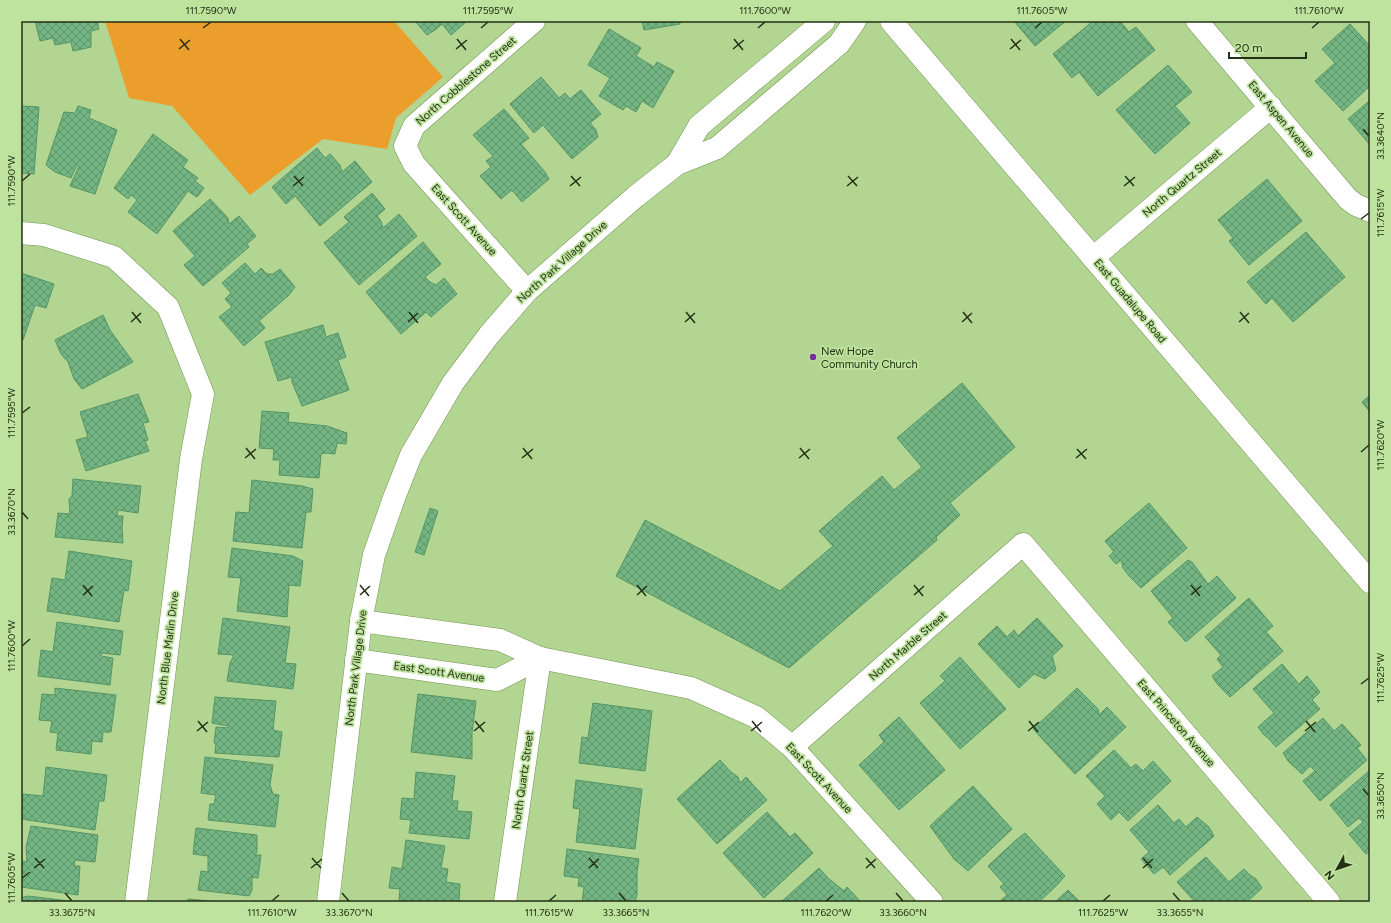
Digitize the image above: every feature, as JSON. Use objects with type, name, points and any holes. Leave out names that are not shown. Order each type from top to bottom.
[{"type":"street","name":"North Cobblestone Street","points":[[405,146],[414,126],[534,21]]},
{"type":"street","name":"North Park Village Drive","points":[[677,164],[699,126],[824,21]]},
{"type":"street","name":"North Park Village Drive","points":[[328,902],[361,620],[374,554],[411,456],[453,383],[489,335],[527,291],[635,197],[677,164],[717,148],[839,44],[855,21]]},
{"type":"street","name":"East Guadalupe Road","points":[[891,21],[1370,582]]},
{"type":"street","name":"East Aspen Avenue","points":[[1197,21],[1348,198],[1356,205],[1370,211]]},
{"type":"street","name":"North Quartz Street","points":[[1093,258],[1271,107]]},
{"type":"street","name":"East Scott Avenue","points":[[405,146],[414,164],[527,291]]},
{"type":"street","name":"North Blue Marlin Drive","points":[[21,233],[44,235],[114,257],[168,307],[203,394],[192,459],[136,902]]},
{"type":"street","name":"North Marble Street","points":[[792,747],[1024,544]]},
{"type":"street","name":"East Princeton Avenue","points":[[1024,544],[1329,902]]},
{"type":"street","name":"East Scott Avenue","points":[[361,620],[500,640],[540,658],[691,688],[756,717],[792,747],[932,902]]},
{"type":"street","name":"East Scott Avenue","points":[[356,660],[497,680],[540,658]]},
{"type":"street","name":"North Quartz Street","points":[[505,902],[540,658]]},
{"type":"shaded area","points":[[105,21],[394,21],[443,77],[396,118],[387,149],[323,139],[250,195],[172,106],[129,98]]},
{"type":"building","points":[[35,21],[97,21],[99,29],[91,31],[91,47],[73,51],[71,42],[55,45],[53,38],[40,41]]},
{"type":"building","points":[[415,21],[467,21],[451,35],[442,24],[427,35]]},
{"type":"building","points":[[642,21],[680,21],[680,24],[644,30]]},
{"type":"building","points":[[1014,21],[1066,21],[1035,46]]},
{"type":"building","points":[[1093,21],[1120,21],[1129,32],[1136,27],[1155,50],[1098,96],[1079,72],[1072,78],[1053,54]]},
{"type":"building","points":[[1350,24],[1370,46],[1370,86],[1343,111],[1315,81],[1335,63],[1322,49]]},
{"type":"building","points":[[609,29],[641,48],[636,56],[654,67],[657,62],[674,71],[653,108],[642,101],[636,112],[626,106],[623,110],[599,96],[610,78],[588,65]]},
{"type":"building","points":[[1168,65],[1192,92],[1175,106],[1190,123],[1155,154],[1116,110]]},
{"type":"building","points":[[541,77],[559,98],[565,93],[570,99],[581,90],[601,114],[590,123],[596,130],[598,137],[572,159],[543,125],[534,133],[510,104]]},
{"type":"building","points":[[1369,101],[1370,103],[1370,145],[1348,119]]},
{"type":"building","points":[[21,106],[39,107],[34,174],[21,173]]},
{"type":"building","points":[[78,106],[91,110],[89,118],[117,130],[95,194],[70,186],[79,166],[77,165],[71,178],[55,172],[46,165],[64,112],[75,113]]},
{"type":"building","points":[[504,109],[529,138],[521,144],[545,172],[549,179],[522,202],[512,190],[501,199],[480,176],[491,167],[486,161],[493,156],[473,135]]},
{"type":"building","points":[[153,134],[188,160],[183,167],[198,178],[195,181],[204,188],[197,197],[188,191],[157,234],[128,212],[137,200],[131,195],[128,199],[114,188]]},
{"type":"building","points":[[317,148],[325,158],[330,154],[340,165],[342,172],[355,161],[372,182],[320,226],[295,196],[286,204],[272,187]]},
{"type":"building","points":[[1267,179],[1302,221],[1249,265],[1229,241],[1233,238],[1218,220]]},
{"type":"building","points":[[372,193],[385,209],[377,216],[381,221],[383,228],[399,214],[417,236],[359,285],[324,243],[349,222],[344,217]]},
{"type":"building","points":[[210,199],[228,218],[229,224],[239,216],[256,236],[247,244],[249,247],[203,286],[184,265],[195,256],[173,231]]},
{"type":"building","points":[[1306,232],[1345,277],[1293,322],[1272,298],[1266,304],[1247,282]]},
{"type":"building","points":[[423,242],[441,264],[425,277],[436,285],[444,278],[457,294],[431,317],[426,312],[401,334],[366,292]]},
{"type":"building","points":[[245,263],[255,274],[261,268],[267,274],[273,274],[280,269],[295,287],[289,295],[259,321],[265,328],[244,346],[219,317],[232,307],[225,299],[231,293],[222,283]]},
{"type":"building","points":[[21,273],[54,284],[46,308],[35,305],[23,340],[21,339]]},
{"type":"building","points":[[103,315],[110,330],[133,362],[82,389],[74,379],[68,362],[61,354],[55,340]]},
{"type":"building","points":[[323,325],[326,337],[338,333],[346,357],[338,360],[349,390],[302,406],[292,382],[292,377],[278,381],[265,342]]},
{"type":"building","points":[[962,383],[1015,447],[950,503],[960,515],[936,537],[937,540],[789,668],[616,576],[645,520],[780,591],[833,546],[819,531],[882,476],[894,490],[922,467],[897,438]]},
{"type":"building","points":[[138,394],[149,422],[143,423],[148,440],[145,441],[149,451],[86,471],[76,440],[88,437],[80,412]]},
{"type":"building","points":[[1370,395],[1370,412],[1362,402]]},
{"type":"building","points":[[262,411],[289,413],[288,422],[327,426],[347,433],[346,444],[337,443],[335,454],[321,454],[319,478],[279,475],[280,460],[273,460],[274,449],[259,448]]},
{"type":"building","points":[[73,479],[141,486],[138,513],[118,510],[117,516],[123,516],[123,543],[55,537],[58,513],[70,514],[69,499],[72,496]]},
{"type":"building","points":[[252,480],[302,486],[313,489],[311,512],[306,512],[302,548],[233,541],[236,512],[249,513]]},
{"type":"building","points":[[1149,503],[1187,548],[1141,588],[1123,568],[1121,560],[1116,564],[1109,556],[1114,552],[1105,541]]},
{"type":"building","points":[[430,508],[438,511],[424,555],[415,552]]},
{"type":"building","points":[[232,548],[293,556],[303,561],[300,586],[289,585],[287,617],[237,611],[241,578],[228,577]]},
{"type":"building","points":[[69,551],[132,561],[128,591],[124,590],[119,622],[47,611],[52,578],[65,580]]},
{"type":"building","points":[[1188,560],[1192,562],[1208,584],[1217,576],[1236,598],[1186,642],[1168,622],[1173,618],[1151,591]]},
{"type":"building","points":[[1249,598],[1273,626],[1266,632],[1283,651],[1230,697],[1218,685],[1212,676],[1223,667],[1217,659],[1221,655],[1205,637]]},
{"type":"building","points":[[223,618],[290,627],[285,663],[296,664],[293,689],[227,681],[230,663],[234,655],[218,654]]},
{"type":"building","points":[[1037,618],[1063,646],[1052,656],[1056,670],[1045,679],[1034,674],[1019,688],[978,644],[997,626],[1007,637],[1014,630],[1018,636]]},
{"type":"building","points":[[57,622],[123,631],[120,655],[101,653],[101,656],[113,658],[110,685],[38,676],[41,650],[53,652]]},
{"type":"building","points":[[960,657],[1006,709],[960,749],[920,703],[945,681],[940,676]]},
{"type":"building","points":[[1282,664],[1299,684],[1307,676],[1320,692],[1312,700],[1320,709],[1276,747],[1258,727],[1274,713],[1253,689]]},
{"type":"building","points":[[55,688],[116,695],[111,732],[103,732],[102,742],[92,741],[91,754],[56,750],[58,733],[50,732],[52,721],[39,720],[42,694],[55,695]]},
{"type":"building","points":[[1077,688],[1098,709],[1099,715],[1107,707],[1126,727],[1075,774],[1033,729]]},
{"type":"building","points":[[418,694],[476,701],[472,733],[472,759],[411,752]]},
{"type":"building","points":[[215,697],[276,701],[273,730],[282,732],[279,757],[215,753],[216,743],[214,743],[216,727],[228,728],[228,726],[212,723]]},
{"type":"building","points":[[593,703],[652,711],[645,771],[579,763],[582,737],[588,738]]},
{"type":"building","points":[[899,717],[945,770],[899,810],[859,765],[884,742],[879,735]]},
{"type":"building","points":[[1323,718],[1334,731],[1342,724],[1361,745],[1357,748],[1367,760],[1320,801],[1303,781],[1315,771],[1310,766],[1302,774],[1288,761],[1283,753]]},
{"type":"building","points":[[1114,750],[1131,768],[1136,764],[1143,771],[1153,761],[1171,781],[1128,821],[1119,812],[1111,820],[1097,804],[1105,796],[1086,776]]},
{"type":"building","points":[[205,757],[273,765],[270,785],[273,794],[279,795],[275,827],[208,820],[210,804],[214,804],[216,795],[201,793]]},
{"type":"building","points":[[720,760],[738,777],[740,783],[746,777],[767,800],[717,844],[677,799]]},
{"type":"building","points":[[46,767],[107,775],[104,801],[99,801],[95,830],[21,819],[23,794],[43,796]]},
{"type":"building","points":[[1370,770],[1370,851],[1366,854],[1349,834],[1363,822],[1359,818],[1348,827],[1330,805]]},
{"type":"building","points":[[416,772],[455,776],[452,801],[458,801],[457,811],[472,812],[469,839],[409,833],[411,820],[400,819],[402,798],[414,799]]},
{"type":"building","points":[[576,780],[642,789],[635,849],[576,842],[580,809],[573,808]]},
{"type":"building","points":[[973,786],[1012,829],[968,871],[954,859],[930,826]]},
{"type":"building","points":[[1158,805],[1174,823],[1179,819],[1186,827],[1197,817],[1209,827],[1214,836],[1170,875],[1163,867],[1154,874],[1141,859],[1149,852],[1130,830]]},
{"type":"building","points":[[767,812],[790,837],[795,833],[813,853],[764,898],[723,853]]},
{"type":"building","points":[[31,826],[98,835],[95,862],[75,860],[74,866],[80,866],[78,895],[21,887],[21,861],[27,862],[26,847]]},
{"type":"building","points":[[196,828],[257,835],[257,852],[255,855],[261,855],[258,878],[252,877],[252,890],[249,896],[198,890],[201,871],[208,872],[208,856],[193,854]]},
{"type":"building","points":[[1025,833],[1065,876],[1039,902],[999,902],[1007,895],[1000,887],[1004,884],[988,866]]},
{"type":"building","points":[[406,840],[445,846],[441,868],[448,869],[446,882],[460,884],[459,902],[410,902],[399,900],[400,889],[389,888],[392,867],[402,869]]},
{"type":"building","points":[[567,849],[639,859],[637,872],[637,894],[635,902],[582,902],[584,887],[578,886],[579,878],[564,876]]},
{"type":"building","points":[[1206,857],[1229,882],[1244,869],[1256,879],[1262,888],[1247,902],[1195,902],[1177,882]]},
{"type":"building","points":[[819,868],[828,878],[844,891],[847,887],[861,902],[781,902]]},
{"type":"building","points":[[1068,890],[1080,902],[1055,902]]},
{"type":"building","points":[[28,896],[77,902],[21,902],[21,898]]},
{"type":"building","points":[[188,899],[221,902],[188,902]]},
{"type":"place","name":"New Hope Community Church","points":[[813,357]]}]
